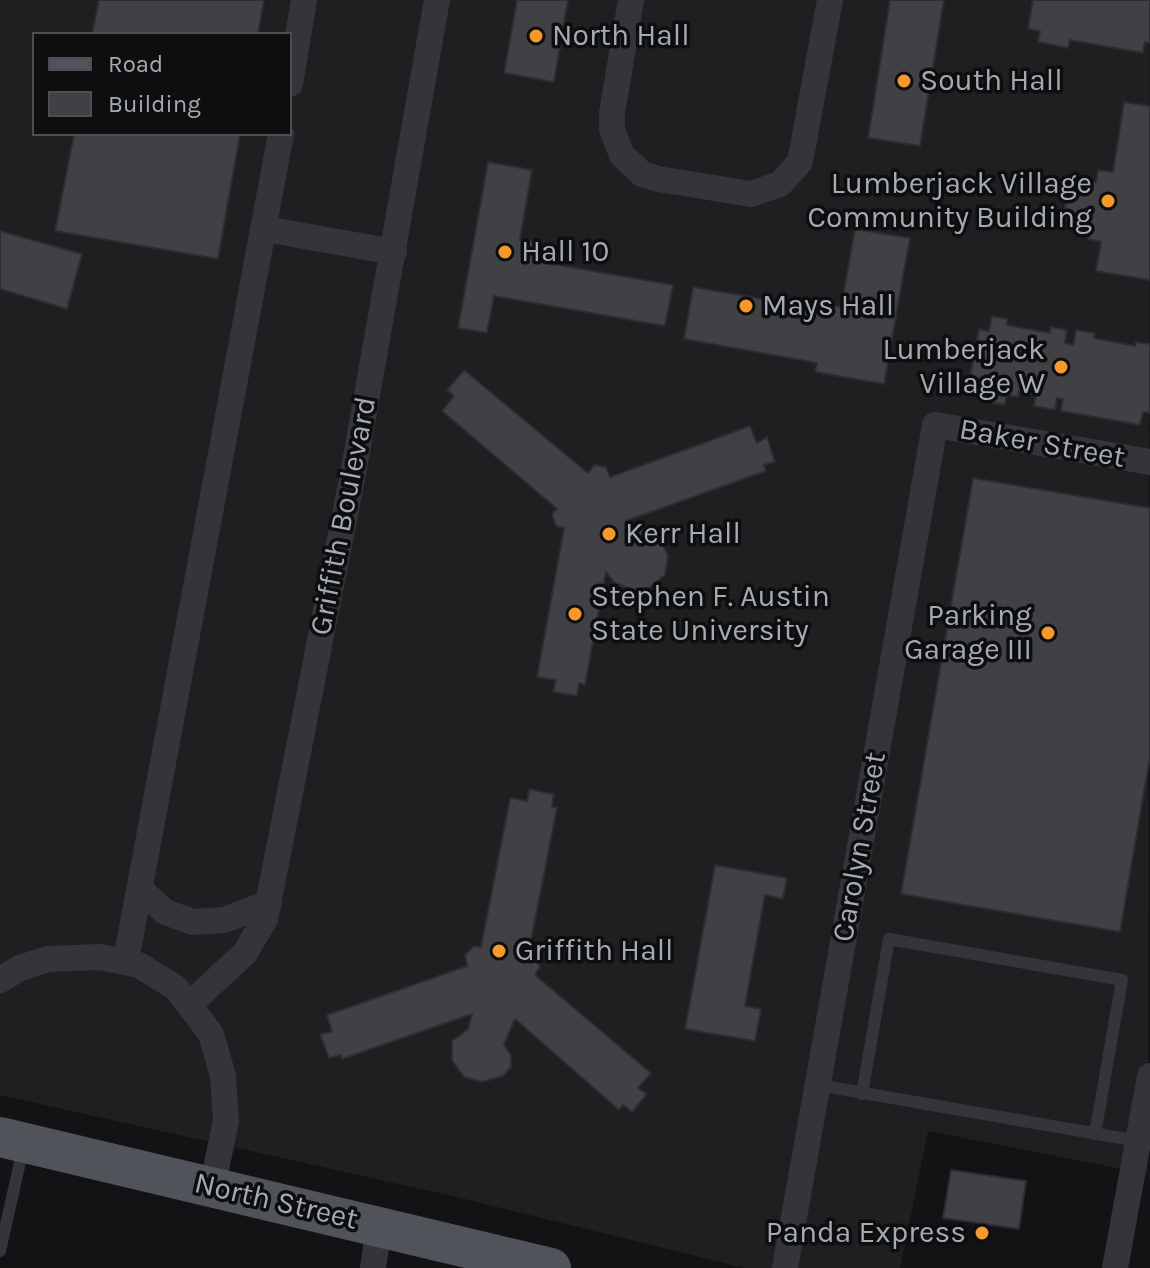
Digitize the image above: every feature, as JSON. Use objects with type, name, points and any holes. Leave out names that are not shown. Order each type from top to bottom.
[{"type":"main road","name":"North Street","points":[[12,1140],[379,1227],[459,1252],[551,1268]]},
{"type":"street","points":[[292,72],[304,0]]},
{"type":"street","name":"Griffith Boulevard","points":[[191,1003],[253,944],[269,903],[394,252],[437,0]]},
{"type":"street","points":[[631,0],[612,113],[612,130],[622,155],[642,174],[658,179],[751,194],[780,184],[800,162],[830,0]]},
{"type":"street","points":[[126,960],[281,136]]},
{"type":"street","points":[[265,229],[394,252]]},
{"type":"street","name":"Baker Street","points":[[935,425],[1150,462]]},
{"type":"street","name":"Carolyn Street","points":[[785,1268],[935,425]]},
{"type":"street","points":[[140,889],[165,912],[193,922],[224,920],[269,903]]},
{"type":"street","points":[[0,980],[20,968],[48,959],[100,957],[126,960],[157,975],[191,1003],[211,1034],[226,1099],[226,1121],[212,1188]]},
{"type":"street","points":[[1115,1268],[1150,1076]]},
{"type":"street","points":[[373,1268],[379,1227]]},
{"type":"lane","points":[[862,1094],[889,939],[1122,980],[1095,1134]]},
{"type":"lane","points":[[818,1085],[1138,1141]]},
{"type":"lane","points":[[0,1251],[12,1140]]},
{"type":"shaded area","name":"Stephen F. Austin State University","points":[[0,0],[1150,0],[1148,1174],[928,1131],[900,1268],[744,1268],[457,1197],[0,1095]]},
{"type":"building","points":[[99,0],[264,0],[258,32],[92,32]]},
{"type":"building","name":"North Hall","points":[[517,0],[568,0],[554,82],[504,73]]},
{"type":"building","name":"South Hall","points":[[890,0],[944,0],[920,146],[868,138]]},
{"type":"building","points":[[1033,0],[1150,0],[1150,43],[1145,42],[1143,53],[1070,40],[1068,48],[1038,42],[1040,31],[1028,29]]},
{"type":"building","name":"Lumberjack Village Community Building","points":[[1124,102],[1150,106],[1150,280],[1096,271],[1101,242],[1088,239],[1091,226],[1063,221],[1069,178],[1096,182],[1098,170],[1113,172]]},
{"type":"building","points":[[74,136],[240,136],[218,259],[55,231]]},
{"type":"building","name":"Hall 10","points":[[488,162],[532,170],[520,239],[540,242],[536,261],[673,285],[665,326],[494,296],[487,333],[458,328]]},
{"type":"building","name":"Mays Hall","points":[[855,229],[910,238],[884,384],[815,372],[817,363],[684,339],[693,287],[827,310],[828,305],[841,307]]},
{"type":"building","points":[[0,231],[82,254],[67,309],[0,289]]},
{"type":"building","name":"Lumberjack Village W","points":[[992,316],[1008,319],[1007,325],[1050,333],[1051,327],[1067,330],[1065,343],[1073,345],[1076,330],[1095,333],[1094,338],[1135,346],[1136,342],[1150,344],[1150,413],[1143,412],[1140,425],[1061,411],[1063,399],[1057,398],[1055,410],[1034,406],[1036,394],[1019,391],[1018,397],[1007,395],[1005,405],[978,400],[979,390],[968,388],[979,329],[989,331]]},
{"type":"building","name":"Kerr Hall","points":[[464,370],[588,473],[594,465],[606,467],[610,477],[750,426],[757,443],[767,437],[775,462],[764,465],[766,471],[626,521],[660,537],[668,556],[665,575],[649,588],[631,590],[614,582],[606,572],[585,685],[579,683],[577,696],[553,692],[556,680],[537,677],[564,528],[556,526],[552,514],[557,509],[442,411],[454,396],[447,390]]},
{"type":"building","name":"Parking Garage III","points":[[973,478],[1150,508],[1150,757],[1120,932],[901,894]]},
{"type":"building","name":"Griffith Hall","points":[[529,789],[554,794],[552,807],[557,808],[528,956],[537,958],[540,967],[535,975],[651,1073],[638,1088],[647,1094],[632,1112],[623,1105],[619,1110],[515,1019],[504,1045],[511,1055],[511,1067],[503,1076],[482,1082],[464,1077],[452,1060],[452,1041],[468,1029],[472,1014],[342,1059],[341,1055],[329,1058],[320,1034],[332,1032],[327,1015],[467,966],[465,955],[474,946],[481,947],[510,798],[527,801]]},
{"type":"building","points":[[715,865],[787,878],[783,899],[765,895],[745,1006],[761,1009],[755,1041],[685,1029]]},
{"type":"building","points":[[951,1170],[1026,1181],[1019,1229],[943,1218]]},
{"type":"place","name":"North Hall","points":[[536,36]]},
{"type":"place","name":"South Hall","points":[[904,81]]},
{"type":"place","name":"Lumberjack Village Community Building","points":[[1108,201]]},
{"type":"place","name":"Hall 10","points":[[505,252]]},
{"type":"place","name":"Mays Hall","points":[[746,306]]},
{"type":"place","name":"Lumberjack Village W","points":[[1061,367]]},
{"type":"place","name":"Kerr Hall","points":[[609,534]]},
{"type":"place","name":"Stephen F. Austin State University","points":[[575,614]]},
{"type":"place","name":"Parking Garage III","points":[[1048,633]]},
{"type":"place","name":"Griffith Hall","points":[[499,951]]},
{"type":"place","name":"Panda Express","points":[[982,1233]]}]
